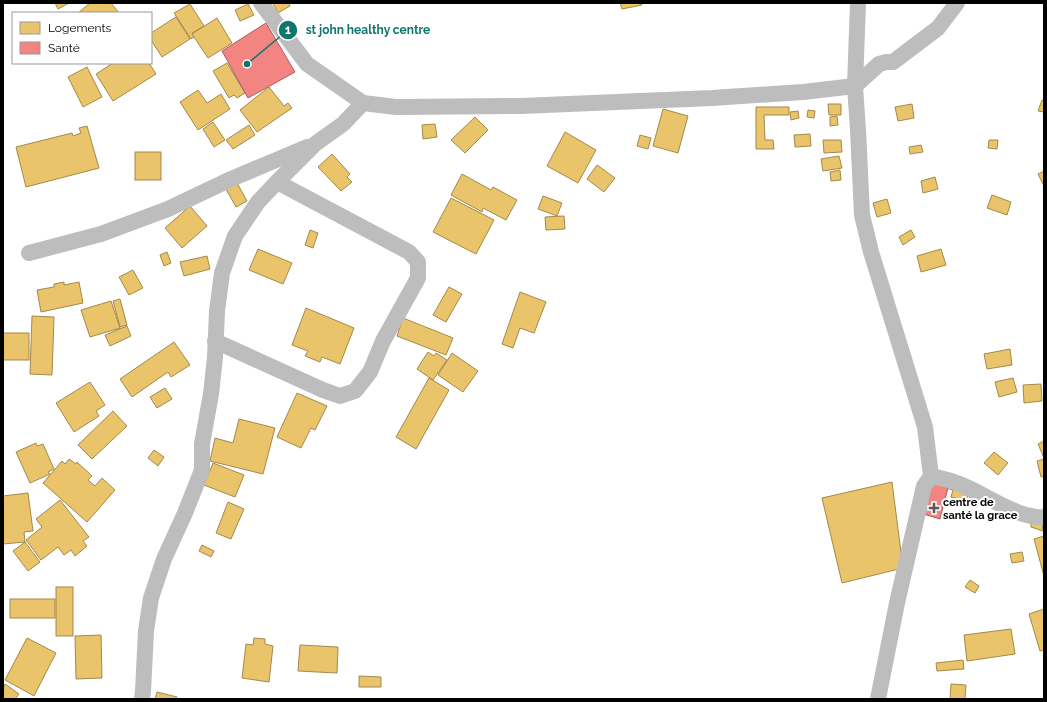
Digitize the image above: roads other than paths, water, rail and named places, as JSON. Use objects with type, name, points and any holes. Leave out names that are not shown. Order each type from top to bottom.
[{"type":"street","points":[[261,3],[307,64],[363,103],[396,107],[521,106],[719,98],[803,92],[855,86],[879,64],[893,62],[938,28],[957,3]]},
{"type":"street","points":[[858,3],[855,86],[862,215],[871,252],[925,427],[931,476],[924,486],[897,602],[878,699]]},
{"type":"street","points":[[142,699],[146,631],[151,598],[164,559],[185,513],[202,470],[202,444],[210,394],[217,311],[222,273],[235,236],[258,202],[276,182],[315,144],[343,124],[363,103]]},
{"type":"street","points":[[29,253],[108,231],[168,208],[231,179],[315,144]]},
{"type":"street","points":[[215,341],[323,390],[340,396],[355,391],[370,372],[383,341],[418,278],[418,262],[409,252],[276,182]]},
{"type":"street","points":[[931,476],[964,486],[1007,508],[1038,518],[1044,517]]},
{"type":"place","name":"st john healthy centre","points":[[247,64]]},
{"type":"place","name":"centre de santé la grace","points":[[934,508]]}]
